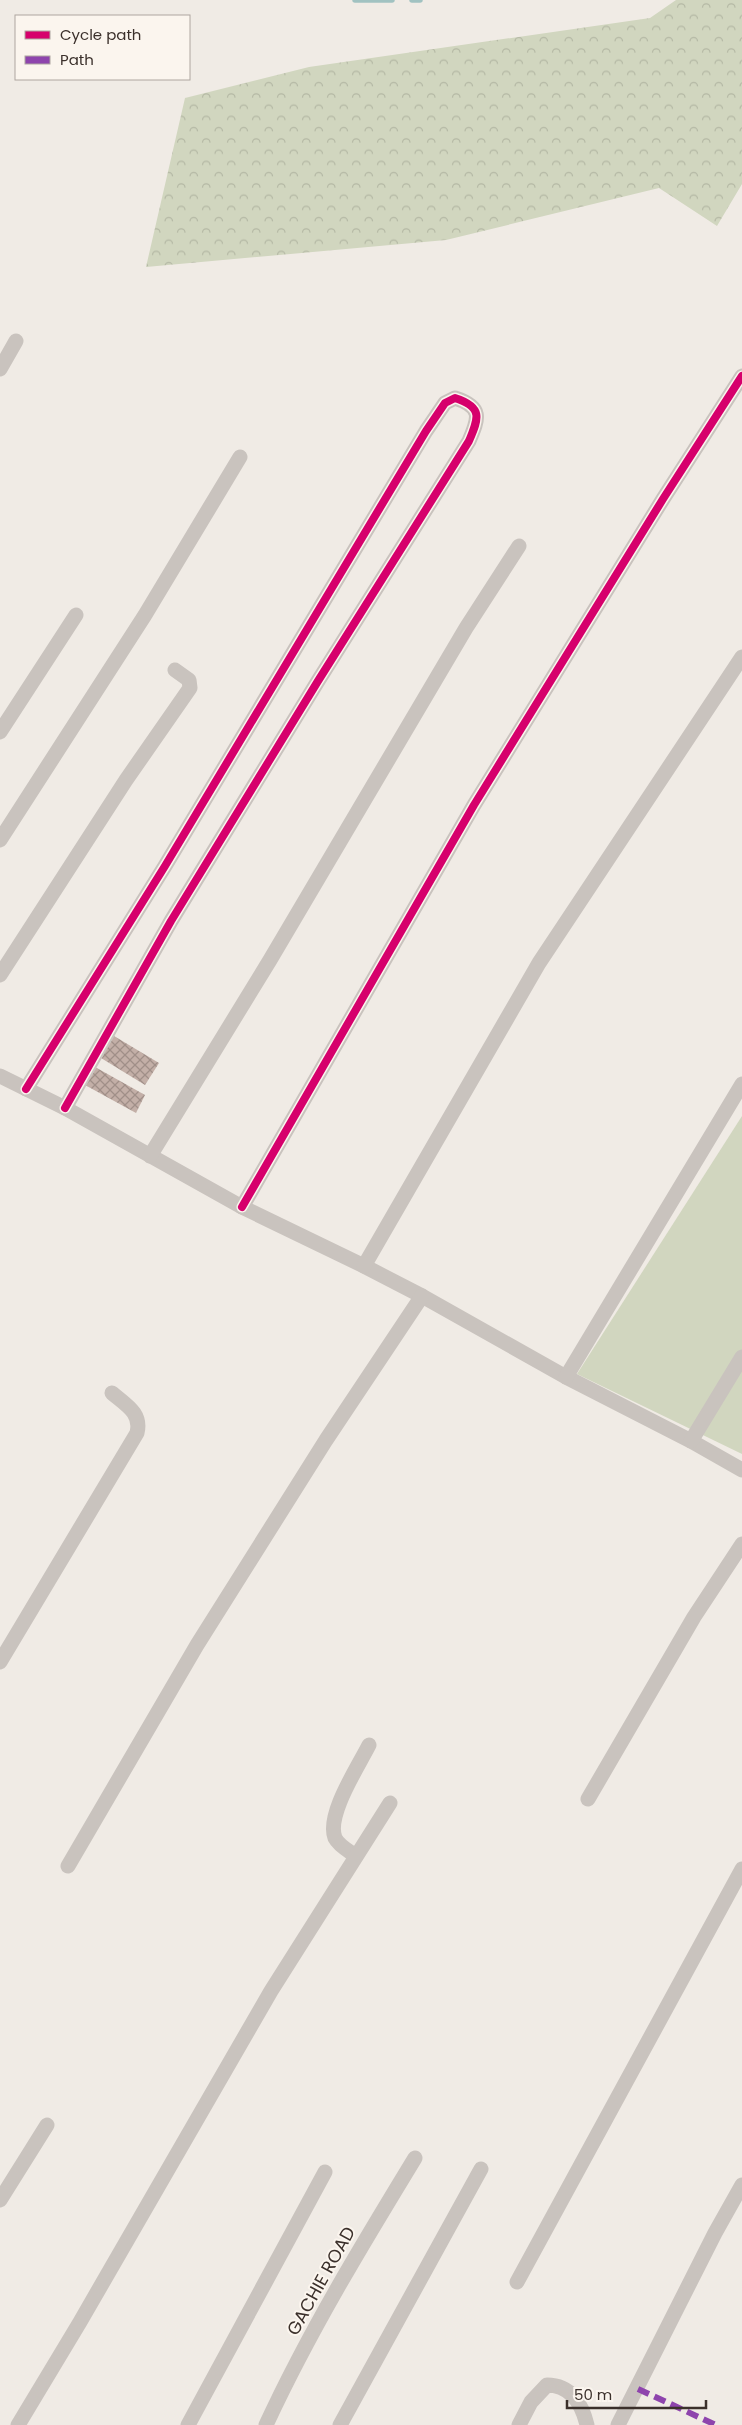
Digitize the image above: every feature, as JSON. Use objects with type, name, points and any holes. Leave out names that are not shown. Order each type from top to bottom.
[{"type":"street","points":[[0,369],[16,341]]},
{"type":"street","points":[[242,1207],[474,805],[663,499],[742,376]]},
{"type":"street","points":[[26,1089],[165,866],[426,431],[445,403],[455,398],[464,401],[474,408],[477,414],[477,423],[469,441],[318,680],[172,921],[65,1108]]},
{"type":"street","points":[[0,840],[145,615],[240,457]]},
{"type":"street","points":[[150,1156],[270,960],[466,628],[519,546]]},
{"type":"street","points":[[0,732],[76,615]]},
{"type":"street","points":[[364,1266],[539,963],[742,657]]},
{"type":"street","points":[[0,975],[126,780],[190,688],[189,680],[175,670]]},
{"type":"street","points":[[0,1076],[65,1108],[242,1207],[422,1296],[566,1377],[691,1441],[742,1470]]},
{"type":"street","points":[[566,1377],[742,1084]]},
{"type":"street","points":[[68,1866],[197,1646],[326,1440],[422,1296]]},
{"type":"street","points":[[691,1441],[742,1357]]},
{"type":"street","points":[[0,1662],[137,1433],[140,1423],[136,1414],[112,1393]]},
{"type":"street","points":[[588,1799],[694,1616],[742,1544]]},
{"type":"street","points":[[356,1856],[342,1847],[335,1838],[335,1814],[369,1745]]},
{"type":"street","points":[[18,2425],[80,2322],[271,1991],[390,1803]]},
{"type":"street","points":[[517,2282],[742,1869]]},
{"type":"street","points":[[0,2200],[47,2125]]},
{"type":"street","name":"GACHIE ROAD","points":[[266,2425],[339,2284],[415,2158]]},
{"type":"street","points":[[340,2425],[481,2169]]},
{"type":"street","points":[[188,2425],[326,2172]]},
{"type":"street","points":[[618,2425],[638,2390],[715,2233],[742,2186]]},
{"type":"street","points":[[519,2425],[531,2402],[547,2386],[557,2386],[568,2390],[581,2407],[587,2425]]},
{"type":"green space","points":[[676,0],[742,0],[742,184],[717,226],[659,188],[446,240],[146,267],[185,98],[309,67],[650,18]]},
{"type":"green space","points":[[742,1116],[742,1454],[577,1374]]},
{"type":"building","points":[[114,1036],[159,1063],[145,1085],[101,1058]]},
{"type":"building","points":[[95,1067],[145,1095],[136,1113],[85,1085]]},
{"type":"waterway","points":[[355,0],[392,0]]},
{"type":"waterway","points":[[412,0],[420,0]]},
{"type":"marked path","points":[[638,2389],[716,2425]]},
{"type":"cycle path","points":[[242,1207],[474,805],[663,499],[742,376]]},
{"type":"cycle path","points":[[26,1089],[165,866],[426,431],[445,403],[455,398],[464,401],[474,409],[476,414],[475,426],[469,441],[318,681],[171,921],[65,1108]]}]
